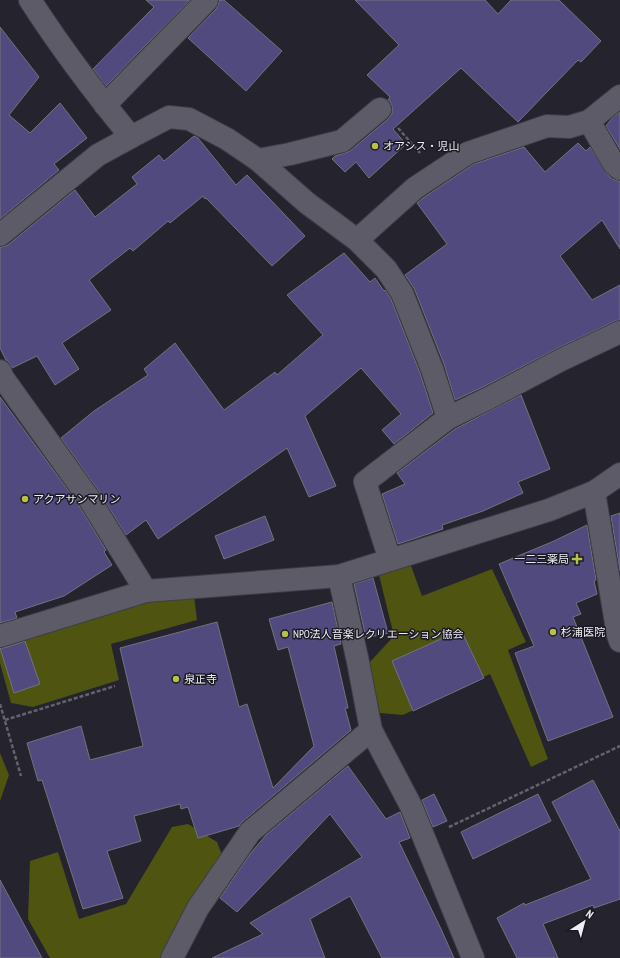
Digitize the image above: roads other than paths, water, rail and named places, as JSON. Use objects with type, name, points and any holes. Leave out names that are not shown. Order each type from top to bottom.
[{"type":"street","points":[[30,0],[49,30],[131,137]]},
{"type":"street","points":[[105,105],[207,0]]},
{"type":"street","points":[[357,240],[415,188],[468,153],[547,126],[569,127],[589,121],[620,96]]},
{"type":"street","points":[[258,160],[290,154],[342,141],[380,108]]},
{"type":"street","points":[[0,235],[98,155],[169,118],[189,119],[227,138],[258,160],[307,203],[357,240],[386,270],[402,292],[432,369],[448,418]]},
{"type":"street","points":[[589,121],[614,164],[620,169]]},
{"type":"street","points":[[390,560],[365,482],[448,418],[561,360],[620,332]]},
{"type":"street","points":[[0,371],[3,378],[88,497],[146,591]]},
{"type":"street","points":[[0,636],[146,591],[339,576],[549,510],[594,492],[620,474]]},
{"type":"street","points":[[594,492],[620,640]]},
{"type":"street","points":[[339,576],[371,730],[411,806],[473,958]]},
{"type":"street","points":[[172,958],[198,908],[250,832],[371,730]]},
{"type":"place","name":"オアシス・児山","points":[[375,146]]},
{"type":"place","name":"アクアサンマリン","points":[[25,499]]},
{"type":"place","name":"一二三薬局","points":[[577,559]]},
{"type":"place","name":"杉浦医院","points":[[553,632]]},
{"type":"place","name":"NPO法人音楽レクリエーション協会","points":[[285,634]]},
{"type":"place","name":"泉正寺","points":[[176,679]]}]
